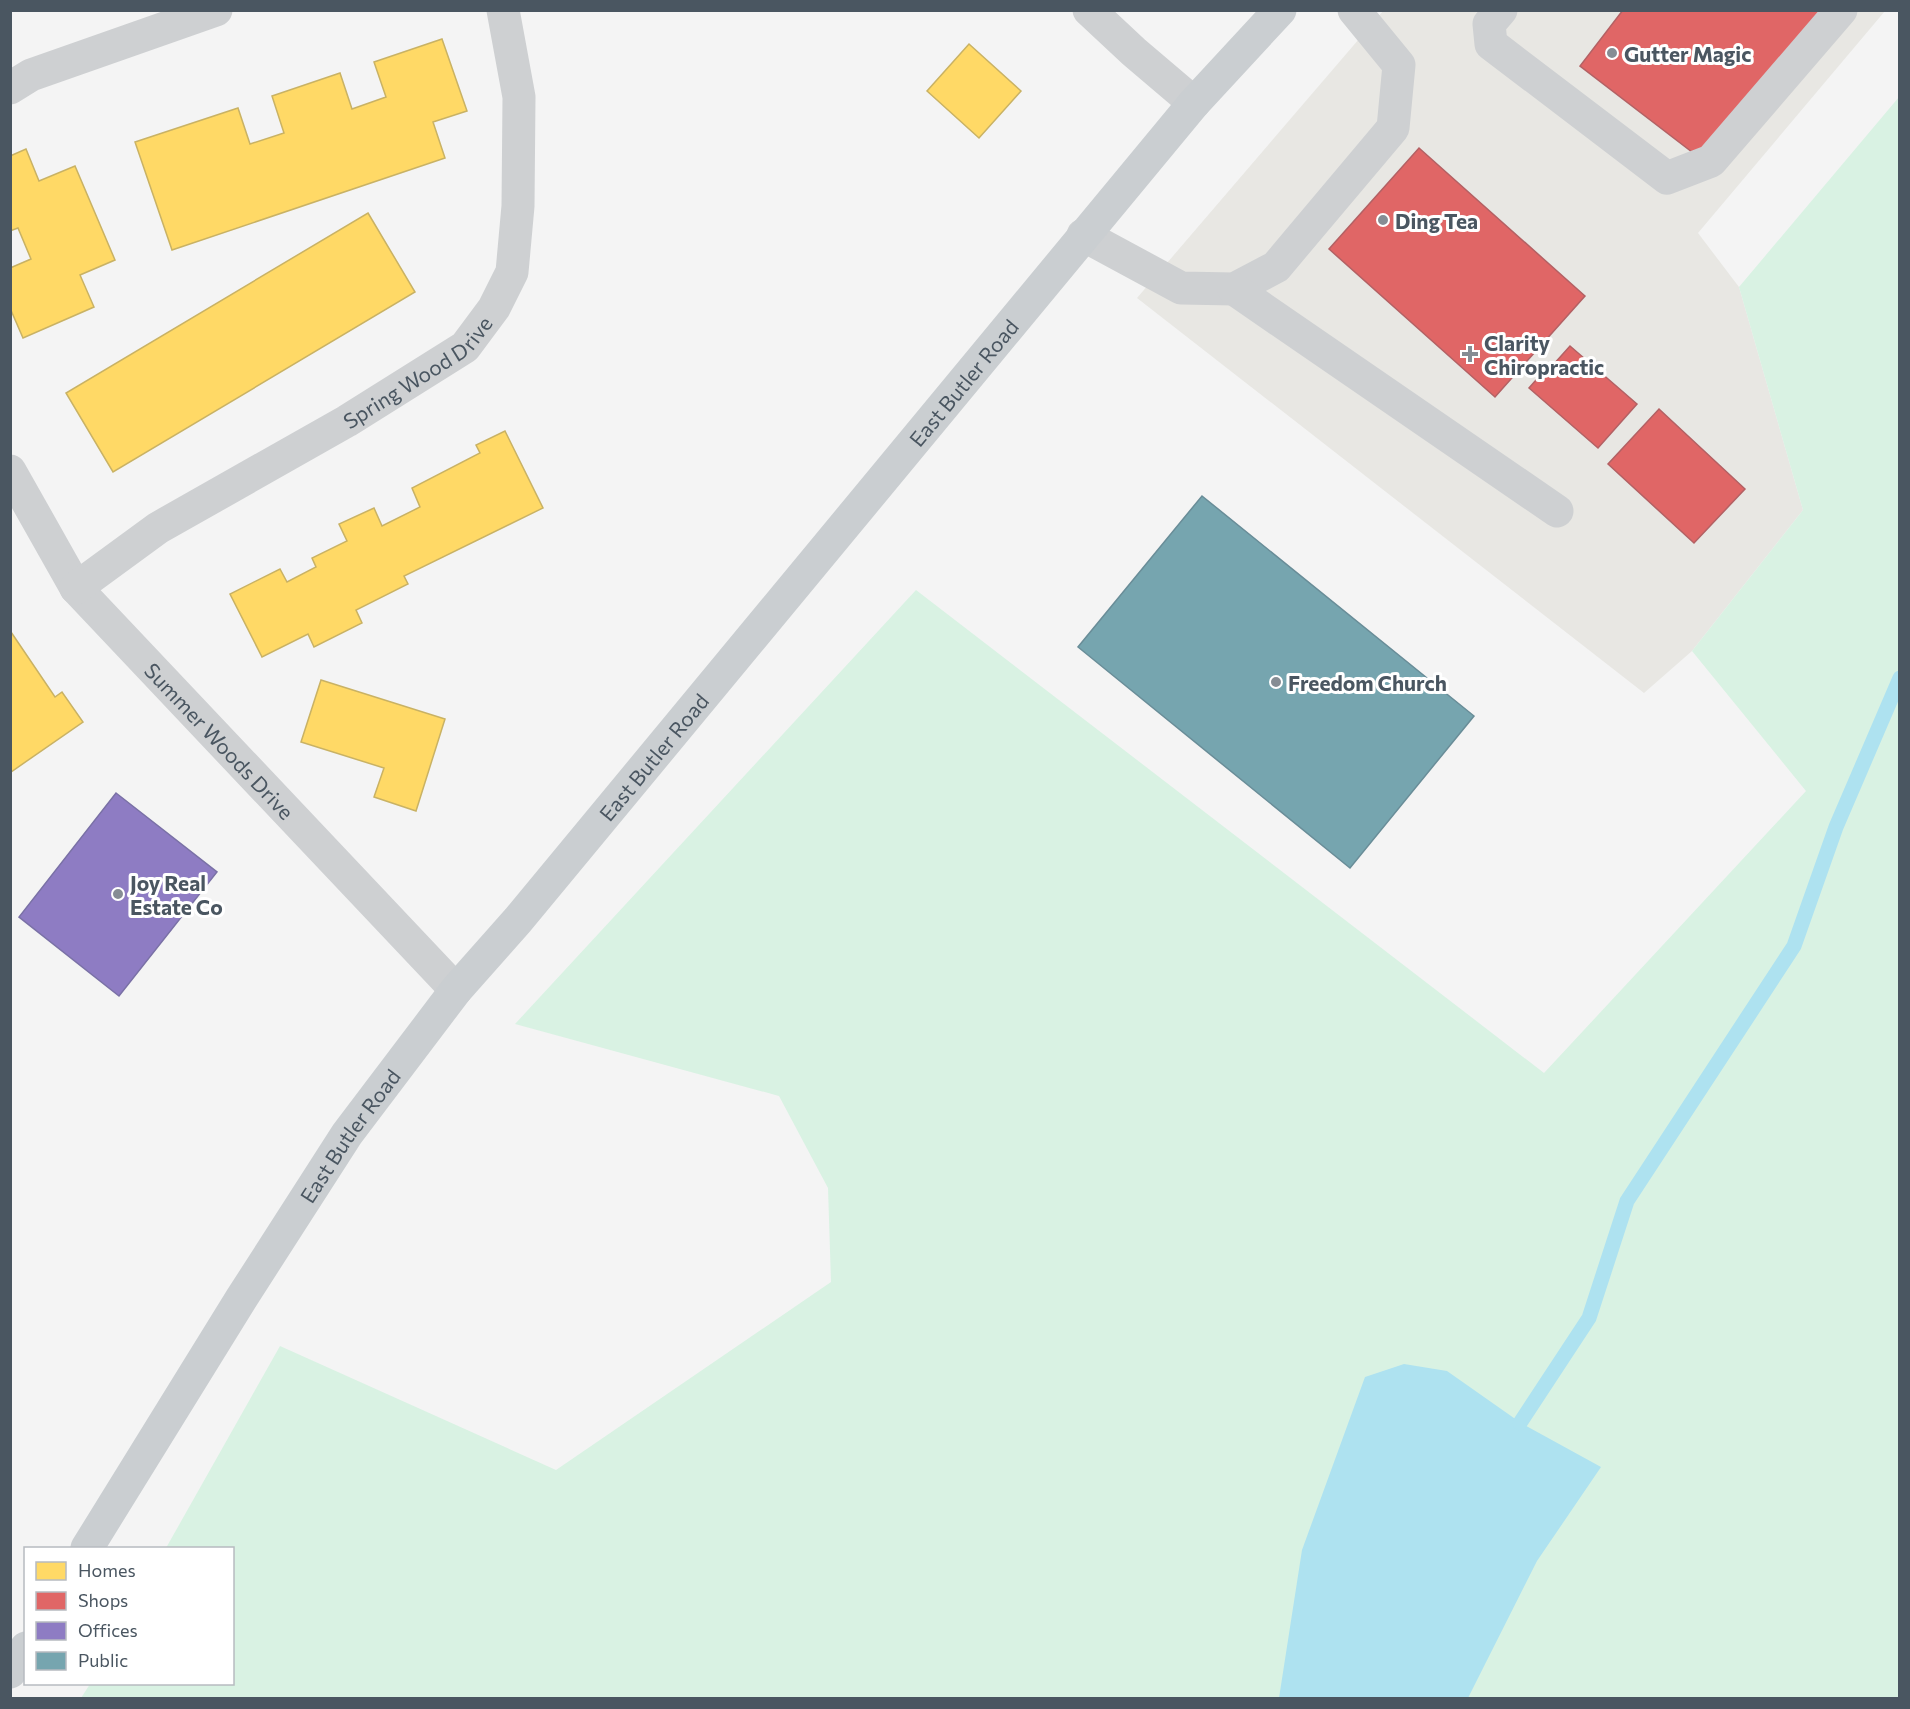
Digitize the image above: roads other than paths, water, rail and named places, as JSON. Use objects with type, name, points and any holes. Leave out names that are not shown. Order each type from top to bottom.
[{"type":"main road","name":"East Butler Road","points":[[88,1547],[241,1299],[348,1134],[456,990],[518,920],[1083,235],[1194,103],[1280,10]]},
{"type":"main road","points":[[10,1672],[24,1651]]},
{"type":"street","points":[[10,88],[31,75],[216,10]]},
{"type":"street","name":"Spring Wood Drive","points":[[76,588],[158,528],[348,422],[465,347],[494,308],[512,272],[518,206],[519,98],[503,10]]},
{"type":"street","points":[[1089,10],[1194,103]]},
{"type":"street","points":[[1083,235],[1181,288],[1234,289],[1276,267],[1393,128],[1399,65],[1354,10]]},
{"type":"street","points":[[1500,10],[1489,24],[1491,44],[1667,178],[1711,161],[1841,10]]},
{"type":"street","points":[[1234,289],[1557,511]]},
{"type":"street","name":"Summer Woods Drive","points":[[10,471],[76,588],[456,990]]},
{"type":"water","points":[[1404,1364],[1447,1371],[1521,1423],[1601,1467],[1537,1561],[1468,1698],[1279,1698],[1302,1550],[1365,1377]]},
{"type":"waterway","points":[[1520,1423],[1589,1318],[1627,1201],[1794,946],[1836,827],[1900,678]]},
{"type":"place","name":"Gutter Magic","points":[[1612,53]]},
{"type":"place","name":"Ding Tea","points":[[1383,220]]},
{"type":"place","name":"Clarity Chiropractic","points":[[1470,354]]},
{"type":"place","name":"Freedom Church","points":[[1276,682]]},
{"type":"place","name":"Joy Real Estate Co","points":[[118,894]]}]
